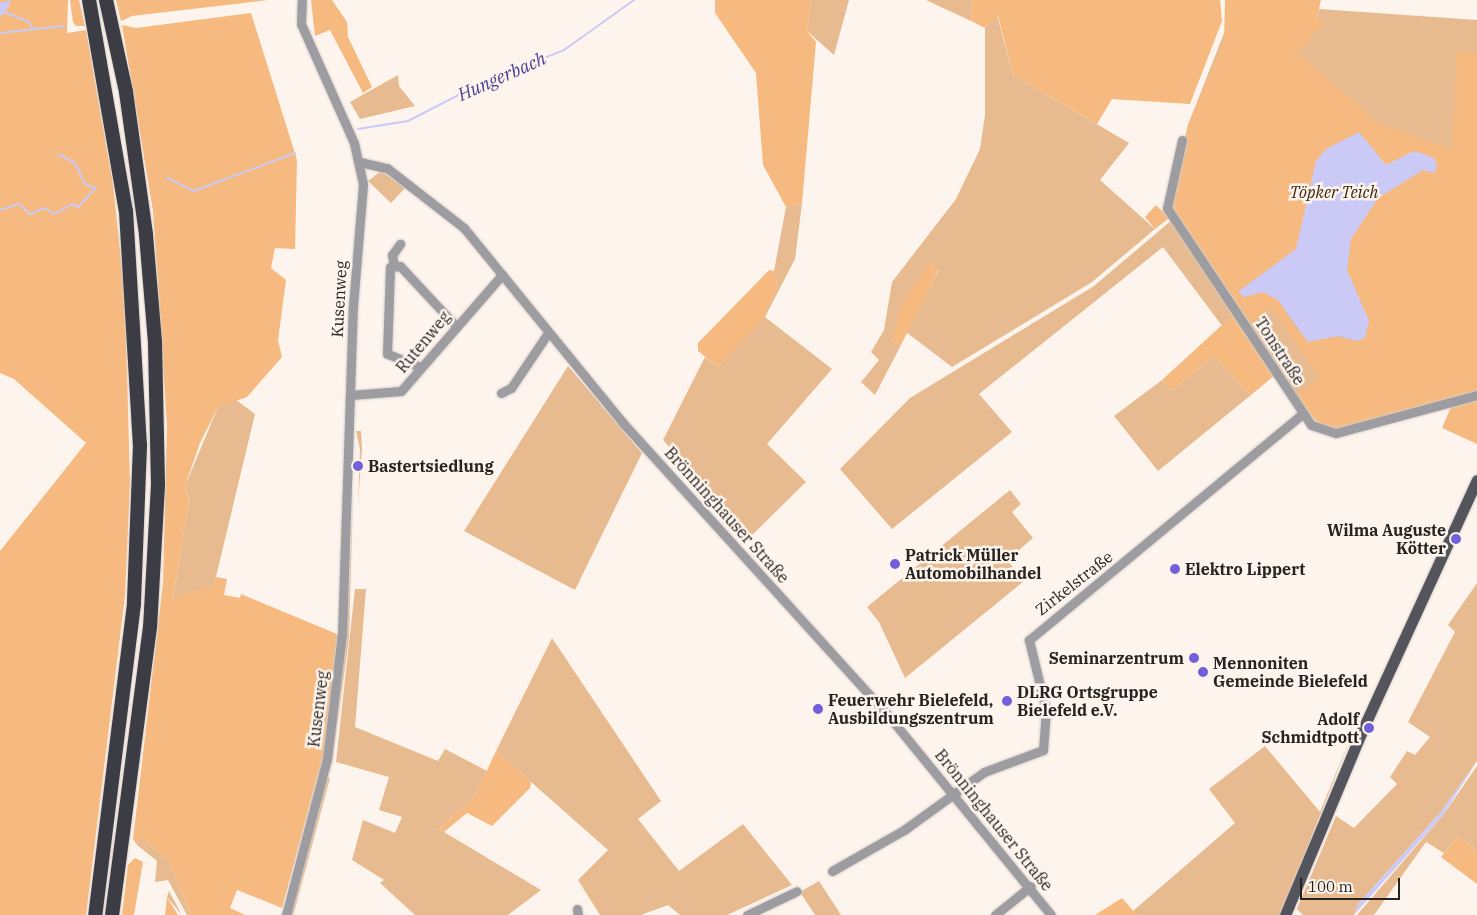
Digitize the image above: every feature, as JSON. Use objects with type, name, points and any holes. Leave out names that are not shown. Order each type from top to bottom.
[{"type":"highway","points":[[89,0],[97,38],[129,238],[140,445],[134,604],[95,915]]},
{"type":"highway","points":[[108,6],[150,269],[158,485],[150,626],[112,915]]},
{"type":"main road","points":[[1285,915],[1360,733],[1473,502],[1477,480]]},
{"type":"street","name":"Kusenweg","points":[[286,915],[327,759],[346,587],[360,162],[301,24],[302,0]]},
{"type":"street","name":"Tonstraße","points":[[1182,140],[1167,208],[1302,414],[1318,429],[1336,433],[1477,396]]},
{"type":"street","name":"Brönninghauser Straße","points":[[360,162],[387,168],[434,202],[464,228],[623,423],[953,793],[1031,886],[1051,915]]},
{"type":"street","points":[[394,266],[392,255],[400,244]]},
{"type":"street","points":[[394,266],[402,268],[455,325]]},
{"type":"street","points":[[394,266],[388,271],[387,354],[420,367]]},
{"type":"street","name":"Rutenweg","points":[[351,395],[399,392],[455,325],[502,275]]},
{"type":"street","points":[[501,393],[511,388],[548,333]]},
{"type":"street","name":"Zirkelstraße","points":[[832,871],[904,830],[984,772],[1038,753],[1045,745],[1043,691],[1028,646],[1033,635],[1302,414]]},
{"type":"street","points":[[995,915],[1031,886]]},
{"type":"street","points":[[747,915],[797,891]]},
{"type":"green space","points":[[811,0],[849,0],[834,55],[807,31]]},
{"type":"green space","points":[[926,0],[973,0],[971,21]]},
{"type":"green space","name":"Töpker Teich","points":[[1319,9],[1477,20],[1477,392],[1295,395],[1172,208],[1188,125],[1226,28],[1317,18]]},
{"type":"green space","points":[[997,15],[1013,75],[1129,143],[1100,180],[1155,229],[1092,282],[952,367],[906,332],[939,270],[930,263],[892,341],[901,345],[875,395],[861,382],[879,360],[871,352],[884,330],[892,282],[956,199],[980,149],[985,115],[985,28]]},
{"type":"green space","points":[[398,75],[399,86],[415,106],[360,119],[350,102]]},
{"type":"green space","points":[[381,171],[405,188],[391,203],[368,181]]},
{"type":"green space","points":[[802,203],[795,259],[765,317],[832,369],[767,444],[806,482],[750,537],[663,440],[705,357],[718,367],[763,314],[778,285],[774,271],[786,207]]},
{"type":"green space","points":[[1172,220],[1234,314],[1223,327],[1163,247],[979,394],[1012,432],[892,529],[840,469],[910,398],[1094,286]]},
{"type":"green space","points":[[1213,356],[1251,395],[1158,471],[1114,416],[1162,380],[1172,391]]},
{"type":"green space","points":[[568,366],[642,453],[575,590],[464,531]]},
{"type":"green space","points":[[236,400],[255,414],[214,585],[173,599],[189,500],[185,486],[218,407]]},
{"type":"green space","points":[[356,431],[361,431],[362,448],[358,505],[360,449]]},
{"type":"green space","points":[[1010,490],[1021,504],[1012,512],[1033,538],[1007,560],[1024,581],[905,678],[879,622],[867,607]]},
{"type":"green space","points":[[353,491],[349,638],[331,772],[349,591]]},
{"type":"green space","points":[[1477,583],[1477,761],[1440,813],[1358,904],[1354,915],[1303,915],[1297,909],[1336,816],[1354,828],[1397,784],[1390,777],[1407,751],[1415,755],[1430,737],[1408,722],[1455,632],[1448,625]]},
{"type":"green space","points":[[355,589],[366,589],[355,727],[438,761],[445,749],[487,771],[475,796],[439,829],[541,890],[508,915],[415,915],[380,883],[384,880],[352,860],[363,820],[395,833],[402,817],[379,810],[389,777],[336,762]]},
{"type":"green space","points":[[337,634],[339,637],[324,757],[282,908],[317,779]]},
{"type":"green space","points":[[552,638],[661,801],[638,819],[679,871],[743,824],[792,885],[727,915],[680,915],[668,905],[641,915],[600,915],[578,880],[608,850],[496,751]]},
{"type":"green space","points":[[1354,729],[1281,915],[1137,915],[1133,911],[1235,823],[1209,789],[1265,746],[1320,812]]},
{"type":"green space","points":[[1477,766],[1477,850],[1457,837],[1444,853],[1426,842],[1374,915],[1357,915],[1443,815]]},
{"type":"green space","points":[[325,777],[330,778],[293,915],[288,914]]},
{"type":"green space","points":[[139,835],[170,863],[191,915],[187,915],[168,880],[155,882],[157,861],[137,845]]},
{"type":"green space","points":[[819,881],[841,915],[815,915],[800,892]]},
{"type":"green space","points":[[169,891],[182,915],[167,897]]},
{"type":"shaded area","points":[[0,0],[68,0],[67,33],[86,30],[113,184],[125,298],[130,484],[125,596],[86,915],[0,915],[0,551],[86,443],[14,379],[0,373]]},
{"type":"shaded area","points":[[70,0],[79,0],[85,26],[76,26],[73,22]]},
{"type":"shaded area","points":[[116,0],[268,0],[132,16],[121,21]]},
{"type":"shaded area","points":[[311,0],[332,0],[347,22],[348,37],[372,87],[363,93],[330,30],[315,36]]},
{"type":"shaded area","points":[[715,0],[811,0],[807,31],[816,42],[802,203],[786,207],[763,165],[756,73],[715,13]]},
{"type":"shaded area","points":[[973,0],[1220,0],[1222,21],[1190,104],[1112,99],[1097,124],[1013,75],[998,16],[985,28],[971,21]]},
{"type":"shaded area","name":"Töpker Teich","points":[[1225,0],[1321,0],[1317,17],[1324,22],[1298,53],[1371,116],[1368,119],[1452,150],[1457,51],[1477,53],[1477,392],[1337,429],[1318,424],[1295,395],[1320,379],[1272,308],[1249,323],[1172,208],[1170,198],[1188,125],[1224,42]],"holes":[[[1359,132],[1386,165],[1419,152],[1434,158],[1431,173],[1423,170],[1378,198],[1367,209],[1351,239],[1347,270],[1358,302],[1357,341],[1297,333],[1278,300],[1263,292],[1240,289],[1296,249],[1316,161]]]},
{"type":"shaded area","points":[[251,13],[297,160],[295,249],[275,248],[271,268],[286,280],[278,340],[282,357],[247,397],[218,407],[200,443],[185,486],[189,501],[173,598],[214,585],[216,577],[227,579],[224,595],[240,598],[241,594],[337,634],[337,639],[322,758],[282,908],[237,890],[230,908],[245,915],[191,915],[170,863],[139,835],[137,845],[133,839],[163,583],[167,426],[153,211],[122,25],[136,28]]},
{"type":"shaded area","points":[[1156,205],[1169,218],[1155,229],[1145,217]]},
{"type":"shaded area","points":[[930,263],[939,269],[901,345],[892,341],[901,306]]},
{"type":"shaded area","points":[[769,270],[774,271],[778,285],[764,317],[718,367],[698,351],[698,343]]},
{"type":"shaded area","points":[[1234,314],[1275,375],[1251,395],[1213,356],[1172,391],[1162,380]]},
{"type":"shaded area","points":[[1477,400],[1477,444],[1442,428],[1451,407]]},
{"type":"shaded area","points":[[496,751],[531,782],[530,788],[492,826],[467,813],[444,832],[439,829],[475,796]]},
{"type":"shaded area","points":[[1457,837],[1477,850],[1477,884],[1441,857]]},
{"type":"shaded area","points":[[135,858],[143,862],[134,915],[122,915],[128,865]]},
{"type":"shaded area","points":[[167,897],[178,915],[165,915]]},
{"type":"shaded area","points":[[1122,898],[1137,915],[1095,915]]},
{"type":"water","points":[[10,0],[9,7],[0,17],[0,3]]},
{"type":"water","points":[[1359,132],[1386,165],[1414,151],[1434,158],[1437,166],[1434,173],[1423,170],[1378,198],[1351,239],[1347,270],[1369,321],[1365,338],[1357,341],[1338,336],[1308,342],[1278,300],[1263,292],[1244,297],[1238,292],[1296,249],[1316,161],[1326,149]]},
{"type":"water","points":[[1477,761],[1443,815],[1354,915],[1358,904],[1440,813]]},
{"type":"waterway","name":"Hungerbach","points":[[358,129],[408,121],[484,82],[564,50],[634,0]]},
{"type":"waterway","points":[[4,12],[28,21],[33,28]]},
{"type":"waterway","points":[[0,33],[64,26]]},
{"type":"waterway","name":"Hungerbach","points":[[167,178],[194,191],[295,153]]},
{"type":"waterway","points":[[58,154],[75,163],[85,184],[95,188]]},
{"type":"waterway","name":"Hungerbach","points":[[0,210],[19,204],[30,214],[44,208],[54,214],[72,204],[78,207],[96,188]]},
{"type":"place","name":"Bastertsiedlung","points":[[358,466]]},
{"type":"place","name":"Wilma Auguste Kötter","points":[[1456,539]]},
{"type":"place","name":"Patrick Müller Automobilhandel","points":[[895,564]]},
{"type":"place","name":"Elektro Lippert","points":[[1175,569]]},
{"type":"place","name":"Seminarzentrum","points":[[1194,658]]},
{"type":"place","name":"Mennoniten Gemeinde Bielefeld","points":[[1203,672]]},
{"type":"place","name":"DLRG Ortsgruppe Bielefeld e.V.","points":[[1007,701]]},
{"type":"place","name":"Feuerwehr Bielefeld, Ausbildungszentrum","points":[[818,709]]},
{"type":"place","name":"Adolf Schmidtpott","points":[[1369,728]]}]
